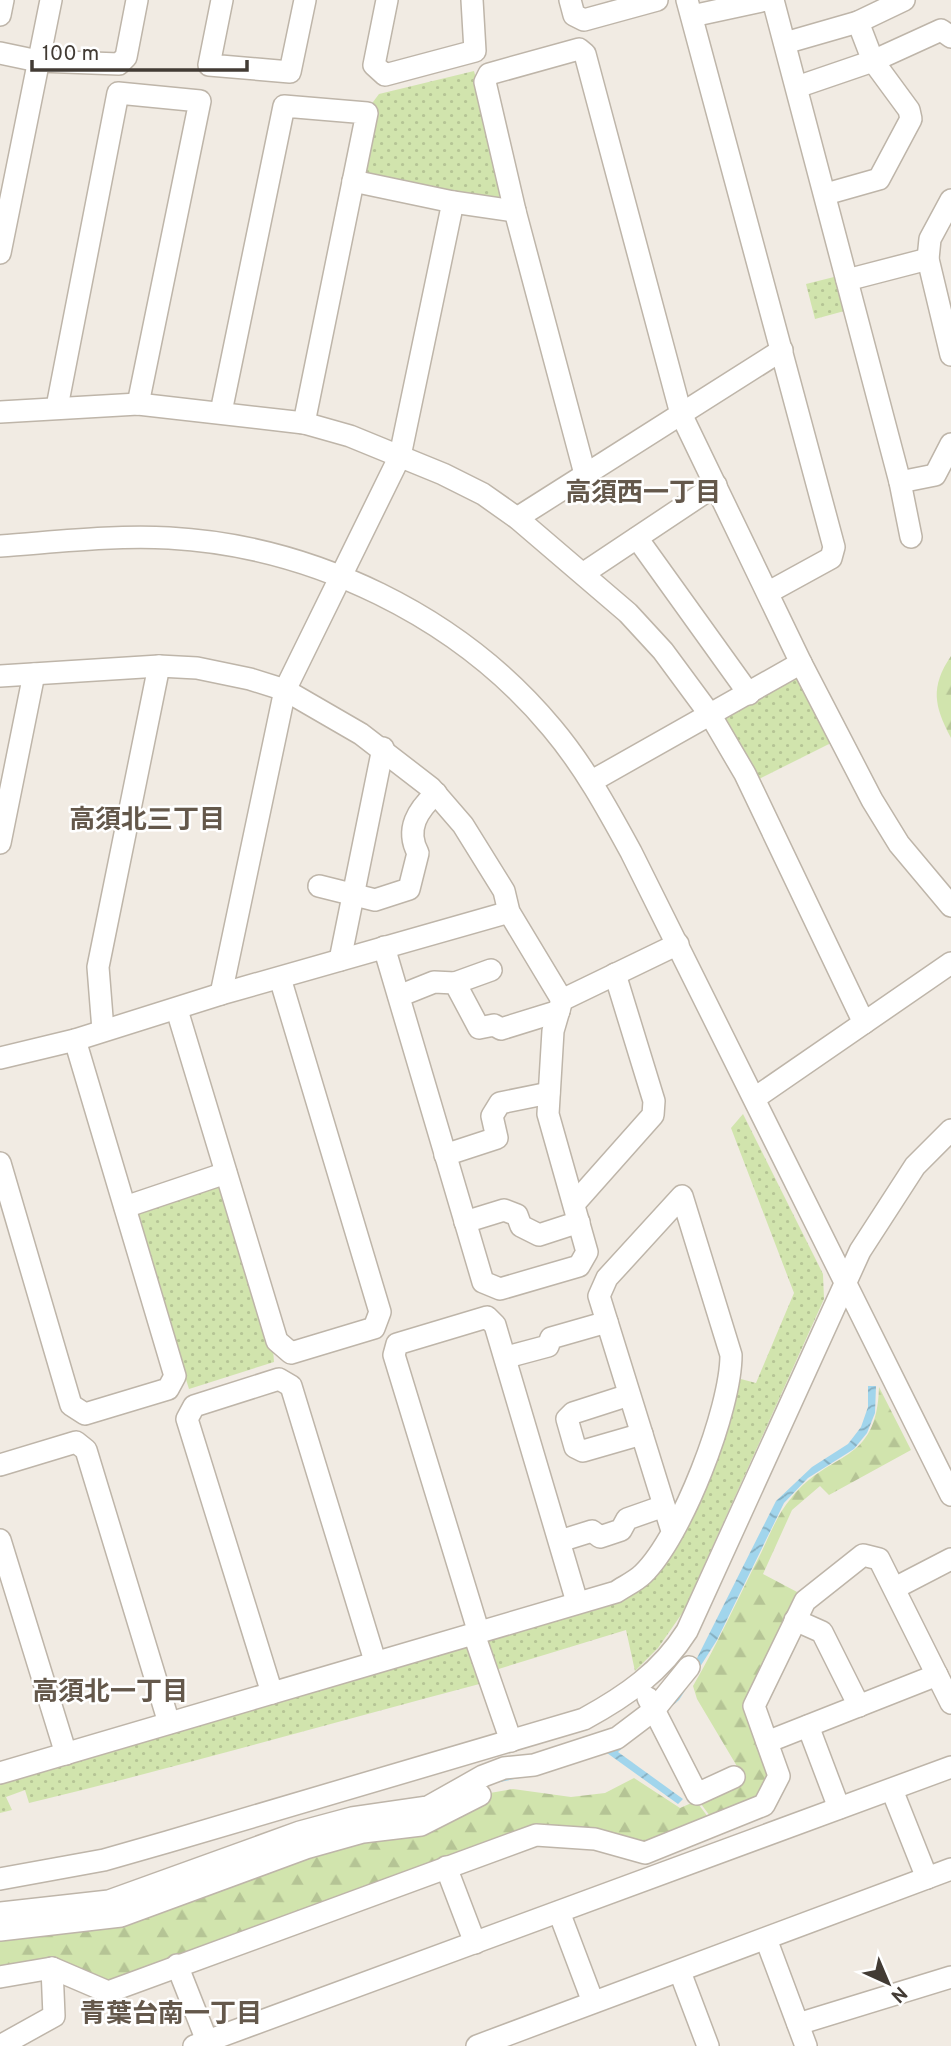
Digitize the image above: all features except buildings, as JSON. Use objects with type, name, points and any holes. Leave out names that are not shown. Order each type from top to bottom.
[{"type":"street","points":[[0,15],[3,0]]},
{"type":"street","points":[[0,253],[7,184],[51,0]]},
{"type":"street","points":[[0,53],[38,61],[119,64],[126,57],[137,0]]},
{"type":"street","points":[[222,0],[209,65],[290,72],[305,0]]},
{"type":"street","points":[[387,0],[374,65],[385,75],[475,51],[472,0]]},
{"type":"street","points":[[570,0],[574,15],[584,20],[657,0]]},
{"type":"street","points":[[765,0],[689,8],[834,547],[831,558],[769,592]]},
{"type":"street","points":[[772,0],[826,194],[900,482],[911,537]]},
{"type":"street","points":[[785,43],[858,22],[904,0]]},
{"type":"street","points":[[826,194],[879,179],[911,119],[909,110],[873,61],[858,22]]},
{"type":"street","points":[[797,87],[873,61],[941,30],[951,37]]},
{"type":"street","points":[[585,474],[515,211],[485,82],[489,74],[579,49],[585,54],[681,414],[801,663],[878,811],[899,844],[951,906]]},
{"type":"street","points":[[57,407],[118,93],[200,101],[138,404]]},
{"type":"street","points":[[220,412],[284,106],[367,113],[304,423]]},
{"type":"street","points":[[353,181],[453,202],[515,211]]},
{"type":"street","points":[[950,349],[928,259],[930,239],[951,200]]},
{"type":"street","points":[[221,994],[285,690],[343,577],[400,456],[453,202]]},
{"type":"street","points":[[847,280],[928,259]]},
{"type":"street","points":[[517,518],[782,350]]},
{"type":"street","points":[[0,412],[138,404],[304,423],[350,436],[400,456],[483,495],[517,518],[628,613],[663,650],[711,716],[745,774],[864,1023]]},
{"type":"street","points":[[900,482],[934,475],[951,444]]},
{"type":"street","points":[[584,573],[716,485]]},
{"type":"street","points":[[0,546],[106,538],[170,538],[228,545],[288,557],[343,577],[430,623],[484,659],[552,729],[592,781],[678,944],[845,1286],[951,1495]]},
{"type":"street","points":[[637,538],[749,694]]},
{"type":"street","points":[[592,781],[801,663]]},
{"type":"street","points":[[103,1030],[98,967],[159,666]]},
{"type":"street","points":[[0,676],[159,666],[197,668],[250,679],[285,690],[383,748],[436,793],[463,825],[504,891],[509,912],[561,1005],[553,1031],[548,1114],[587,1252],[579,1266],[500,1289],[483,1282],[384,947]]},
{"type":"street","points":[[0,843],[34,674]]},
{"type":"street","points":[[340,960],[383,748]]},
{"type":"street","points":[[319,886],[375,900],[409,889],[418,853],[411,842],[416,812],[436,793]]},
{"type":"street","points":[[0,1058],[75,1040],[221,994],[509,912]]},
{"type":"street","points":[[456,983],[479,1028],[494,1026],[500,1029],[561,1005],[615,974],[678,944]]},
{"type":"street","points":[[755,1098],[951,963]]},
{"type":"street","points":[[399,996],[435,982],[456,983],[491,971]]},
{"type":"street","points":[[465,1222],[504,1210],[517,1215],[521,1226],[539,1235],[576,1213],[653,1115],[653,1101],[615,974]]},
{"type":"street","points":[[177,1010],[277,1342],[291,1353],[374,1328],[380,1312],[280,978]]},
{"type":"street","points":[[0,1163],[71,1405],[85,1414],[168,1389],[175,1376],[75,1040]]},
{"type":"street","points":[[445,1155],[497,1138],[492,1116],[500,1103],[549,1093]]},
{"type":"street","points":[[0,1879],[104,1860],[584,1719],[625,1697],[674,1651],[687,1632],[860,1251],[910,1173],[951,1130]]},
{"type":"street","points":[[125,1207],[226,1172]]},
{"type":"street","points":[[0,1773],[478,1630],[616,1592],[643,1575],[672,1531],[701,1475],[731,1376],[731,1355],[682,1196],[607,1278],[599,1296],[672,1531]]},
{"type":"street","points":[[511,1741],[476,1640],[478,1630],[394,1355],[397,1344],[487,1317],[495,1325],[507,1357],[578,1602]]},
{"type":"street","points":[[507,1357],[548,1346],[551,1338],[607,1322]]},
{"type":"street","points":[[272,1693],[187,1419],[194,1406],[279,1379],[291,1386],[375,1661]]},
{"type":"street","points":[[629,1395],[573,1413],[567,1419],[575,1447],[583,1451],[642,1434]]},
{"type":"street","points":[[0,1465],[76,1441],[86,1450],[169,1723]]},
{"type":"street","points":[[560,1541],[592,1531],[600,1537],[621,1530],[627,1519],[664,1506]]},
{"type":"street","points":[[0,1540],[66,1754]]},
{"type":"street","points":[[0,1977],[52,1968],[108,1992],[536,1835],[595,1839],[645,1853],[764,1805],[779,1776],[754,1706],[805,1601],[863,1555],[879,1559],[951,1703]]},
{"type":"street","points":[[895,1588],[951,1559]]},
{"type":"street","points":[[795,1620],[822,1632],[859,1706]]},
{"type":"street","points":[[0,1913],[109,1901],[300,1832],[352,1818],[422,1809],[483,1776],[504,1768],[534,1765],[617,1738],[654,1710],[689,1667]]},
{"type":"street","points":[[767,1742],[937,1675]]},
{"type":"street","points":[[641,1683],[697,1794],[734,1777]]},
{"type":"street","points":[[808,1726],[839,1808]]},
{"type":"street","points":[[177,1965],[204,2045],[951,1767]]},
{"type":"street","points":[[892,1790],[927,1878]]},
{"type":"street","points":[[0,1930],[121,1916],[306,1848],[363,1832],[421,1825],[480,1795]]},
{"type":"street","points":[[446,1867],[475,1943]]},
{"type":"street","points":[[477,2046],[951,1869]]},
{"type":"street","points":[[559,1912],[593,2002]]},
{"type":"street","points":[[766,1939],[806,2046]]},
{"type":"street","points":[[0,2046],[54,2016],[52,1968]]},
{"type":"street","points":[[680,1972],[708,2046]]},
{"type":"street","points":[[798,2024],[951,1977]]},
{"type":"green space","points":[[474,71],[506,193],[498,202],[366,174],[360,168],[373,102],[379,94]]},
{"type":"green space","points":[[838,276],[848,310],[815,319],[806,284]]},
{"type":"green space","points":[[951,656],[951,738],[938,706],[937,687]]},
{"type":"green space","points":[[796,674],[835,741],[757,780],[724,720],[726,714]]},
{"type":"green space","points":[[743,1114],[823,1274],[824,1299],[683,1612],[658,1648],[635,1671],[626,1630],[492,1671],[481,1637],[639,1586],[737,1378],[756,1383],[794,1293],[731,1128]]},
{"type":"green space","points":[[217,1180],[223,1185],[273,1349],[274,1362],[189,1389],[134,1214]]},
{"type":"green space","points":[[879,1387],[911,1450],[829,1495],[820,1486],[792,1510],[763,1574],[799,1593],[747,1707],[770,1771],[760,1799],[710,1816],[698,1800],[741,1773],[697,1699],[693,1686],[783,1510],[807,1482],[861,1444],[870,1430],[876,1412]]},
{"type":"green space","points":[[473,1640],[487,1682],[29,1803],[25,1790],[6,1797],[12,1810],[0,1813],[0,1783]]},
{"type":"green space","points":[[634,1778],[680,1808],[696,1801],[708,1817],[644,1846],[532,1829],[109,1984],[0,1970],[0,1936],[438,1824],[490,1793],[513,1789],[571,1797],[605,1793]]},
{"type":"water","points":[[868,1386],[876,1386],[875,1413],[867,1433],[854,1449],[808,1478],[784,1503],[717,1640],[679,1700],[618,1752],[683,1799],[678,1804],[607,1753],[539,1774],[485,1785],[477,1783],[576,1756],[690,1672],[776,1501],[812,1467],[848,1444],[861,1427],[868,1407]]},
{"type":"district","name":"高須西一丁目","points":[[643,492]]},
{"type":"district","name":"高須北三丁目","points":[[147,819]]},
{"type":"district","name":"高須北一丁目","points":[[110,1691]]},
{"type":"district","name":"青葉台南一丁目","points":[[171,2013]]}]
